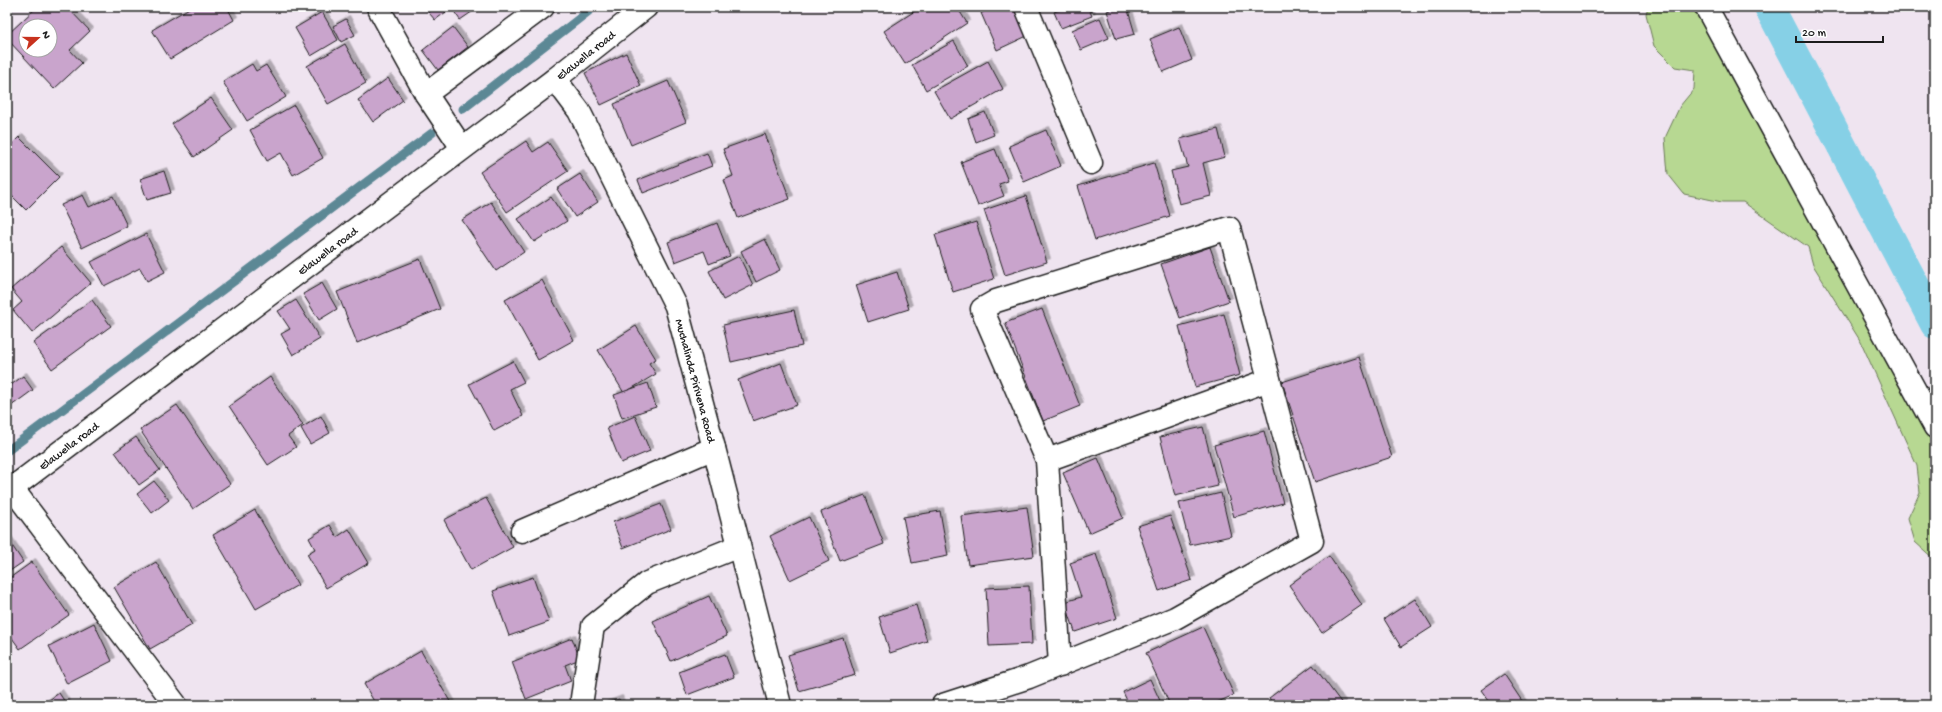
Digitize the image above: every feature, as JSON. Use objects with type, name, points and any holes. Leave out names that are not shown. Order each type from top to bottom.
[{"type":"street","points":[[378,7],[426,94],[462,148]]},
{"type":"street","points":[[426,94],[543,7]]},
{"type":"street","name":"Elawella road","points":[[10,490],[555,79],[646,7]]},
{"type":"street","points":[[1026,7],[1091,163]]},
{"type":"street","points":[[1706,7],[1935,427]]},
{"type":"street","name":"Muchalinda Pirivena Road","points":[[555,79],[579,111],[676,306],[780,705]]},
{"type":"street","points":[[943,705],[1029,677],[1060,665],[1175,618],[1312,541],[1229,228],[996,301],[982,309],[1047,460],[1060,665]]},
{"type":"street","points":[[1047,460],[1269,380]]},
{"type":"street","points":[[522,531],[714,448]]},
{"type":"street","points":[[10,490],[176,705]]},
{"type":"street","points":[[582,698],[593,626],[647,583],[739,546]]},
{"type":"green space","points":[[1648,7],[1697,7],[1935,445],[1935,560],[1915,542],[1908,518],[1920,492],[1917,466],[1861,342],[1813,265],[1808,247],[1743,202],[1722,202],[1684,194],[1668,174],[1665,138],[1680,106],[1694,89],[1695,70],[1675,67],[1654,46],[1646,14]]},
{"type":"building","points":[[37,7],[67,7],[90,31],[70,50],[82,63],[54,89],[25,58],[58,58],[58,18],[25,18]]},
{"type":"building","points":[[191,7],[227,7],[234,20],[170,59],[152,30]]},
{"type":"building","points":[[424,7],[442,7],[446,12],[435,20]]},
{"type":"building","points":[[451,7],[479,7],[460,20]]},
{"type":"building","points":[[921,7],[957,7],[967,23],[905,64],[884,31]]},
{"type":"building","points":[[994,7],[1013,7],[1027,36],[997,50],[981,13]]},
{"type":"building","points":[[1067,7],[1088,7],[1092,16],[1061,28],[1054,12]]},
{"type":"building","points":[[1119,7],[1127,7],[1135,34],[1116,39],[1107,11]]},
{"type":"building","points":[[322,12],[338,40],[311,56],[295,28]]},
{"type":"building","points":[[1100,18],[1109,38],[1081,50],[1072,30]]},
{"type":"building","points":[[346,19],[355,35],[341,42],[333,26]]},
{"type":"building","points":[[18,25],[18,51],[7,39],[7,35]]},
{"type":"building","points":[[453,27],[468,47],[438,70],[423,50]]},
{"type":"building","points":[[1179,27],[1192,60],[1163,72],[1150,39]]},
{"type":"building","points":[[954,41],[968,66],[926,90],[912,65]]},
{"type":"building","points":[[345,44],[366,83],[328,104],[307,66]]},
{"type":"building","points":[[626,53],[641,86],[601,105],[585,73]]},
{"type":"building","points":[[988,61],[1003,89],[950,119],[934,91]]},
{"type":"building","points":[[252,64],[256,71],[266,65],[286,97],[247,121],[223,82]]},
{"type":"building","points":[[388,78],[403,100],[373,122],[358,100]]},
{"type":"building","points":[[668,81],[686,122],[631,145],[614,104]]},
{"type":"building","points":[[211,98],[233,130],[194,157],[172,124]]},
{"type":"building","points":[[294,105],[323,158],[293,175],[281,153],[267,161],[250,130]]},
{"type":"building","points":[[985,112],[994,135],[976,142],[968,119]]},
{"type":"building","points":[[1218,129],[1225,157],[1203,163],[1211,196],[1179,204],[1171,171],[1188,167],[1180,139]]},
{"type":"building","points":[[1046,130],[1061,166],[1024,182],[1009,146]]},
{"type":"building","points":[[765,134],[790,199],[738,218],[724,180],[733,176],[723,149]]},
{"type":"building","points":[[19,137],[59,177],[26,210],[7,191],[7,149]]},
{"type":"building","points":[[526,141],[533,152],[548,142],[568,171],[507,212],[480,172]]},
{"type":"building","points":[[995,149],[1008,181],[999,184],[1004,196],[978,206],[961,162]]},
{"type":"building","points":[[707,153],[712,166],[643,193],[638,180]]},
{"type":"building","points":[[1154,163],[1170,216],[1095,240],[1078,186]]},
{"type":"building","points":[[164,171],[171,193],[147,200],[140,179]]},
{"type":"building","points":[[580,174],[598,202],[575,217],[557,189]]},
{"type":"building","points":[[83,195],[89,207],[113,196],[127,226],[82,248],[61,205]]},
{"type":"building","points":[[1026,196],[1047,262],[1005,275],[984,210]]},
{"type":"building","points":[[551,197],[567,221],[534,242],[518,219]]},
{"type":"building","points":[[491,202],[524,252],[496,271],[462,220]]},
{"type":"building","points":[[976,222],[994,279],[953,292],[935,235]]},
{"type":"building","points":[[717,223],[730,256],[709,264],[704,251],[675,262],[668,242]]},
{"type":"building","points":[[146,234],[165,272],[147,281],[140,268],[104,286],[91,262]]},
{"type":"building","points":[[765,239],[780,270],[756,282],[741,251]]},
{"type":"building","points":[[61,247],[91,283],[32,333],[13,310],[22,302],[11,289]]},
{"type":"building","points":[[1210,247],[1229,301],[1180,318],[1161,264]]},
{"type":"building","points":[[739,256],[753,285],[723,300],[709,271]]},
{"type":"building","points":[[420,259],[440,309],[357,343],[337,292]]},
{"type":"building","points":[[897,272],[909,309],[868,322],[856,285]]},
{"type":"building","points":[[542,280],[574,340],[538,360],[505,300]]},
{"type":"building","points":[[322,283],[337,309],[319,320],[303,294]]},
{"type":"building","points":[[92,300],[111,326],[52,369],[33,343]]},
{"type":"building","points":[[296,300],[320,339],[293,355],[281,334],[290,329],[278,311]]},
{"type":"building","points":[[1042,309],[1080,406],[1043,421],[1005,323]]},
{"type":"building","points":[[794,310],[802,346],[731,362],[723,325]]},
{"type":"building","points":[[1224,314],[1240,375],[1195,387],[1179,326]]},
{"type":"building","points":[[636,326],[656,359],[649,363],[656,374],[624,393],[598,350]]},
{"type":"building","points":[[1359,357],[1392,457],[1315,482],[1282,382]]},
{"type":"building","points":[[513,361],[524,382],[510,389],[523,416],[494,431],[469,384]]},
{"type":"building","points":[[781,363],[797,405],[753,421],[738,380]]},
{"type":"building","points":[[23,376],[33,390],[7,409],[7,388]]},
{"type":"building","points":[[270,377],[303,425],[288,436],[296,447],[268,465],[229,406]]},
{"type":"building","points":[[648,383],[656,407],[622,418],[614,395]]},
{"type":"building","points":[[177,405],[230,484],[193,509],[140,430]]},
{"type":"building","points":[[321,416],[330,433],[310,444],[301,428]]},
{"type":"building","points":[[635,416],[650,451],[621,463],[607,428]]},
{"type":"building","points":[[1203,427],[1218,486],[1175,496],[1160,437]]},
{"type":"building","points":[[1264,431],[1283,503],[1234,517],[1214,445]]},
{"type":"building","points":[[136,437],[160,470],[139,485],[115,452]]},
{"type":"building","points":[[1098,458],[1123,518],[1089,533],[1063,473]]},
{"type":"building","points":[[154,481],[169,500],[152,513],[137,494]]},
{"type":"building","points":[[1221,493],[1231,536],[1190,545],[1179,503]]},
{"type":"building","points":[[865,495],[884,544],[840,561],[821,512]]},
{"type":"building","points":[[486,498],[513,547],[471,570],[444,520]]},
{"type":"building","points":[[661,504],[671,529],[623,548],[613,522]]},
{"type":"building","points":[[1027,507],[1034,556],[968,565],[961,516]]},
{"type":"building","points":[[255,510],[298,585],[256,609],[213,535]]},
{"type":"building","points":[[940,511],[948,556],[912,563],[903,517]]},
{"type":"building","points":[[1170,516],[1192,580],[1159,591],[1137,526]]},
{"type":"building","points":[[809,517],[829,561],[790,580],[770,536]]},
{"type":"building","points":[[330,525],[337,537],[349,529],[369,563],[326,588],[307,554],[315,549],[309,538]]},
{"type":"building","points":[[7,538],[23,562],[7,573]]},
{"type":"building","points":[[1096,554],[1117,618],[1075,632],[1065,602],[1081,597],[1070,563]]},
{"type":"building","points":[[1329,556],[1362,605],[1322,633],[1289,585]]},
{"type":"building","points":[[32,562],[69,615],[20,649],[7,631],[7,580]]},
{"type":"building","points":[[156,562],[192,625],[150,649],[114,587]]},
{"type":"building","points":[[533,577],[549,622],[509,636],[493,591]]},
{"type":"building","points":[[1029,586],[1032,644],[989,646],[986,588]]},
{"type":"building","points":[[709,596],[727,636],[671,661],[653,621]]},
{"type":"building","points":[[1415,599],[1432,627],[1401,647],[1384,619]]},
{"type":"building","points":[[916,605],[927,641],[890,653],[879,617]]},
{"type":"building","points":[[94,623],[112,661],[67,684],[49,646]]},
{"type":"building","points":[[1203,627],[1234,695],[1211,705],[1170,705],[1146,653]]},
{"type":"building","points":[[572,638],[580,659],[565,665],[571,681],[526,699],[512,662]]},
{"type":"building","points":[[843,638],[855,675],[799,691],[788,655]]},
{"type":"building","points":[[421,651],[452,705],[376,705],[364,684]]},
{"type":"building","points":[[725,654],[734,677],[687,695],[679,672]]},
{"type":"building","points":[[1313,665],[1343,705],[1274,705],[1269,698]]},
{"type":"building","points":[[1504,674],[1524,704],[1492,705],[1481,690]]},
{"type":"building","points":[[1150,679],[1162,705],[1129,705],[1123,692]]},
{"type":"building","points":[[59,693],[67,705],[42,705]]},
{"type":"building","points":[[619,699],[621,705],[603,705]]},
{"type":"waterway","points":[[463,109],[594,7]]},
{"type":"waterway","points":[[1769,7],[1935,324]]},
{"type":"waterway","points":[[7,451],[432,133]]}]
